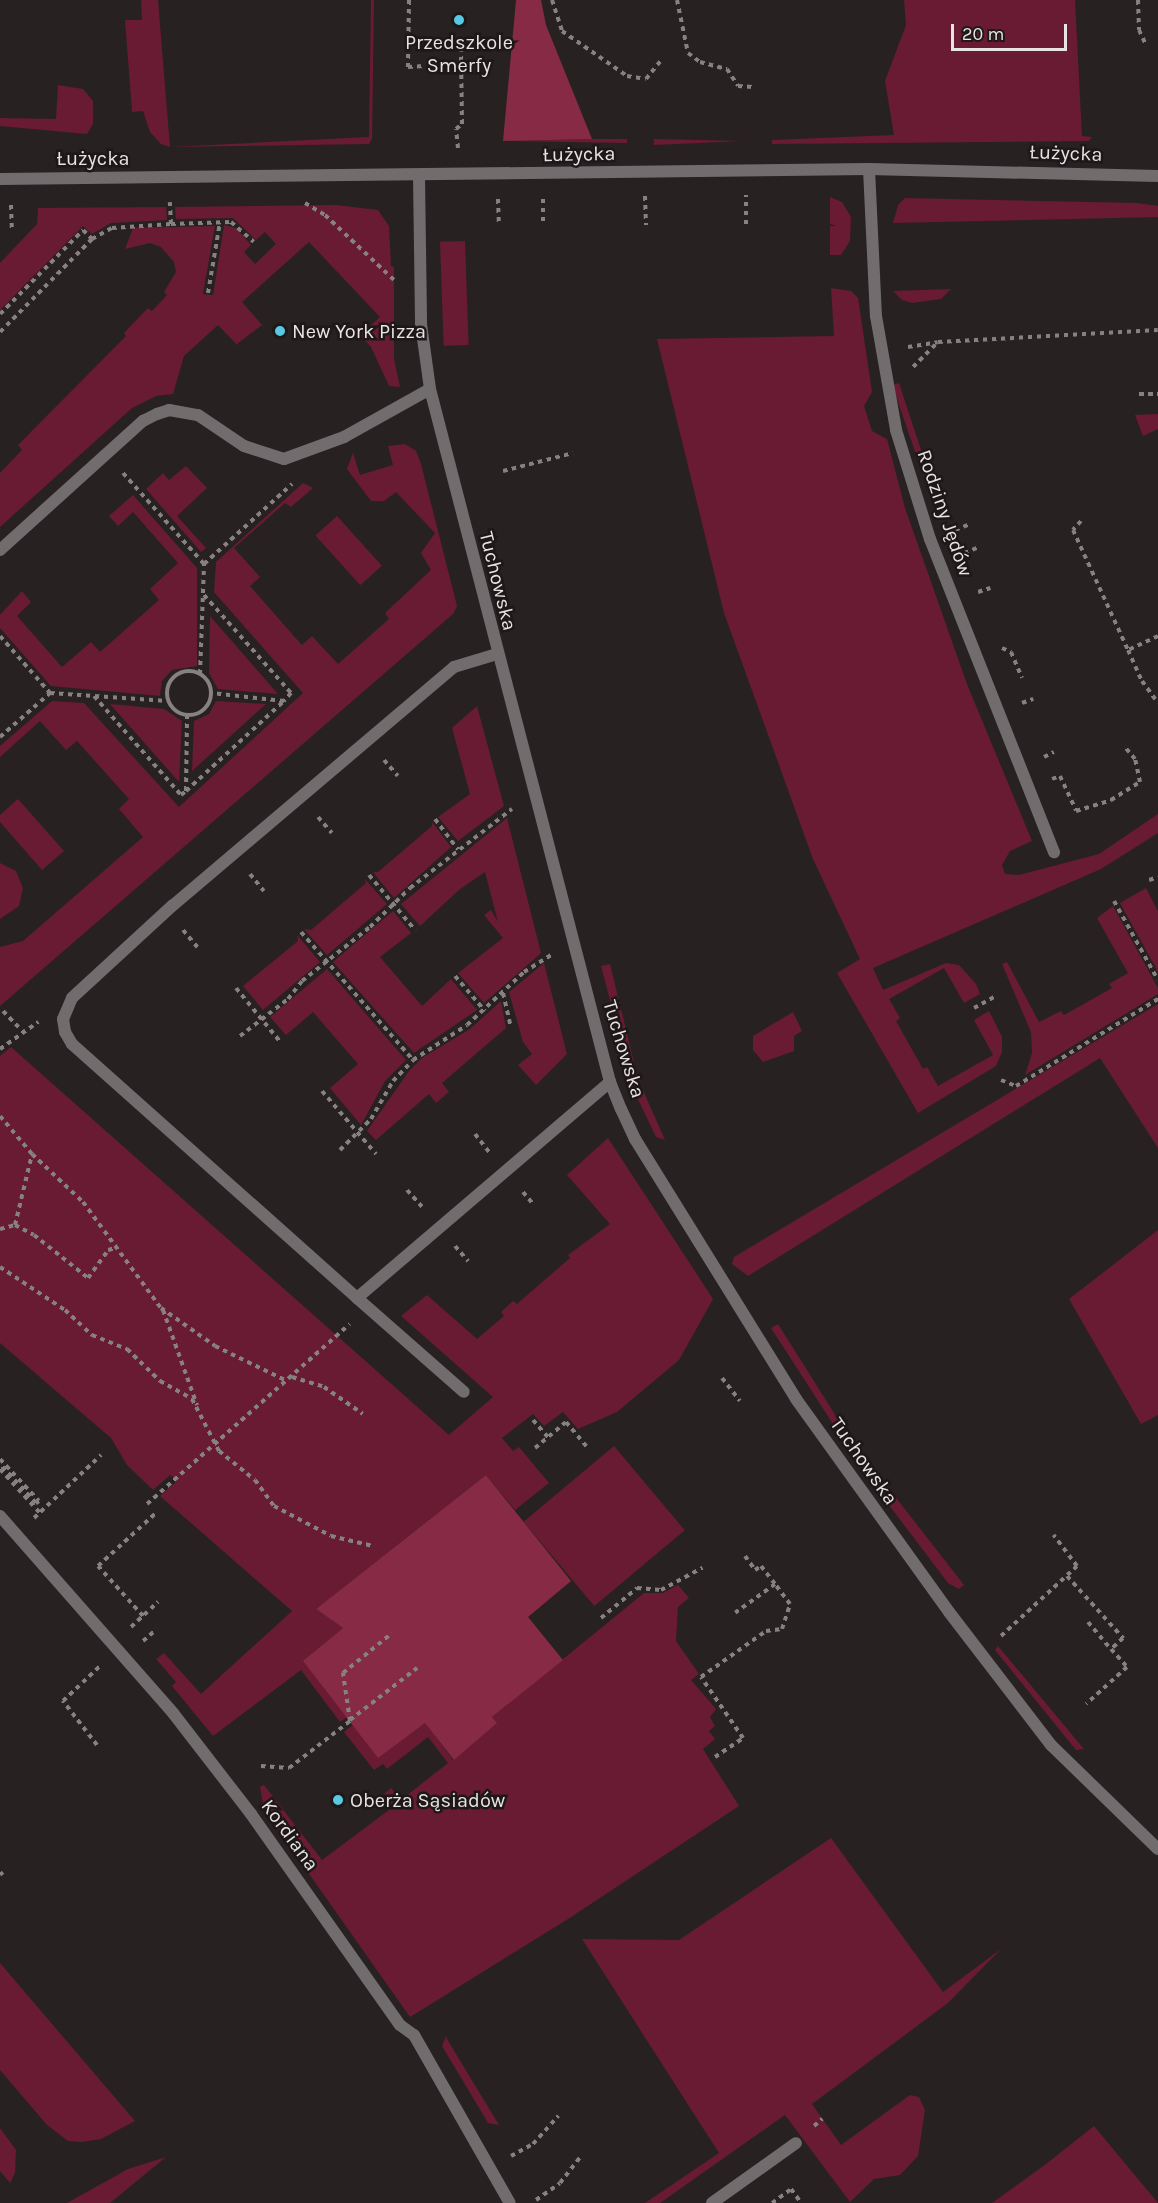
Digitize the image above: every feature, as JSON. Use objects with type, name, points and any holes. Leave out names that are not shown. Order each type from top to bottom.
[{"type":"street","name":"Łużycka","points":[[0,179],[419,176],[869,169],[1158,176]]},
{"type":"street","name":"Rodziny Jędów","points":[[869,169],[876,316],[896,430],[930,539],[1054,852]]},
{"type":"street","name":"Tuchowska","points":[[419,176],[420,324],[430,389],[610,1082],[635,1139],[796,1399],[860,1489],[1051,1745],[1158,1849]]},
{"type":"street","points":[[0,550],[143,421],[157,414],[169,410],[198,415],[244,446],[284,459],[344,437],[430,389]]},
{"type":"street","points":[[464,1392],[72,1044],[63,1019],[72,998],[173,905],[454,667],[497,654]]},
{"type":"street","points":[[362,1302],[610,1082]]},
{"type":"street","name":"Kordiana","points":[[0,1516],[173,1713],[251,1814],[400,2025],[414,2035],[510,2203]]},
{"type":"street","points":[[712,2203],[795,2143]]},
{"type":"path","points":[[409,0],[408,67],[424,66]]},
{"type":"path","points":[[552,0],[562,31],[627,75],[646,79],[662,58]]},
{"type":"path","points":[[677,0],[688,53],[700,62],[727,69],[738,86],[753,87]]},
{"type":"path","points":[[1138,0],[1138,30],[1145,43]]},
{"type":"path","points":[[457,143],[456,129],[462,123],[461,49]]},
{"type":"path","points":[[746,199],[746,224]]},
{"type":"path","points":[[299,200],[326,214],[398,282]]},
{"type":"path","points":[[170,201],[171,224]]},
{"type":"path","points":[[645,202],[646,225]]},
{"type":"path","points":[[543,204],[543,225]]},
{"type":"path","points":[[498,206],[499,226]]},
{"type":"path","points":[[11,209],[12,231]]},
{"type":"path","points":[[208,293],[220,222]]},
{"type":"path","points":[[0,332],[92,239],[112,228],[220,222],[237,224],[254,242]]},
{"type":"path","points":[[0,314],[83,230],[92,239]]},
{"type":"path","points":[[899,350],[938,342],[1158,330]]},
{"type":"path","points":[[907,372],[938,342]]},
{"type":"path","points":[[1139,394],[1158,394]]},
{"type":"path","points":[[503,471],[573,453]]},
{"type":"path","points":[[122,472],[204,564],[200,674]]},
{"type":"path","points":[[204,564],[298,479]]},
{"type":"path","points":[[1081,521],[1073,530],[1142,681],[1158,703]]},
{"type":"path","points":[[93,696],[182,795],[291,693],[204,595]]},
{"type":"path","points":[[0,636],[50,693],[168,701]]},
{"type":"path","points":[[1128,650],[1158,636]]},
{"type":"path","points":[[1001,648],[1011,652],[1022,678]]},
{"type":"path","points":[[185,672],[200,674],[208,682],[211,693],[207,707],[187,716],[175,711],[168,701],[172,679],[185,672]]},
{"type":"path","points":[[0,737],[50,693]]},
{"type":"path","points":[[211,693],[284,701]]},
{"type":"path","points":[[186,791],[187,716]]},
{"type":"path","points":[[1050,780],[1060,776],[1076,811],[1111,800],[1140,782],[1138,766],[1124,746]]},
{"type":"path","points":[[380,755],[398,776]]},
{"type":"path","points":[[240,1036],[458,849],[505,812],[536,800]]},
{"type":"path","points":[[313,811],[332,833]]},
{"type":"path","points":[[435,819],[458,849]]},
{"type":"path","points":[[246,869],[264,891]]},
{"type":"path","points":[[369,875],[416,930]]},
{"type":"path","points":[[1149,880],[1158,877]]},
{"type":"path","points":[[1114,901],[1158,980]]},
{"type":"path","points":[[182,930],[198,948]]},
{"type":"path","points":[[301,932],[413,1060]]},
{"type":"path","points":[[340,1150],[359,1134],[393,1081],[413,1060],[484,1011],[543,959],[575,947]]},
{"type":"path","points":[[455,976],[484,1011]]},
{"type":"path","points":[[236,988],[282,1044]]},
{"type":"path","points":[[503,992],[510,1024]]},
{"type":"path","points":[[974,1008],[997,995]]},
{"type":"path","points":[[1001,1080],[1016,1086],[1158,999]]},
{"type":"path","points":[[3,1011],[22,1031]]},
{"type":"path","points":[[1,1046],[37,1023],[63,1019]]},
{"type":"path","points":[[322,1091],[376,1154]]},
{"type":"path","points":[[0,1116],[32,1154],[83,1203],[161,1308],[197,1406],[214,1443],[225,1458],[255,1479],[274,1506],[331,1536],[373,1546]]},
{"type":"path","points":[[15,1225],[32,1154]]},
{"type":"path","points":[[0,1230],[15,1225],[34,1235],[58,1258],[88,1278],[108,1251],[117,1248]]},
{"type":"path","points":[[0,1267],[65,1310],[92,1335],[127,1349],[160,1381],[197,1406]]},
{"type":"path","points":[[147,1504],[214,1443],[340,1336],[362,1302]]},
{"type":"path","points":[[161,1308],[215,1346],[289,1379],[324,1388],[363,1414]]},
{"type":"path","points":[[722,1378],[740,1401]]},
{"type":"path","points":[[533,1419],[548,1437]]},
{"type":"path","points":[[535,1448],[566,1422],[589,1449]]},
{"type":"path","points":[[0,1469],[38,1514],[101,1455]]},
{"type":"path","points":[[0,1461],[39,1501],[36,1503],[0,1461]]},
{"type":"path","points":[[143,1616],[98,1566],[157,1512]]},
{"type":"path","points":[[995,1642],[1077,1566],[1054,1535]]},
{"type":"path","points":[[715,1757],[743,1738],[701,1677],[766,1630],[782,1629],[790,1604],[760,1566],[755,1570],[745,1556]]},
{"type":"path","points":[[601,1618],[638,1588],[661,1590],[702,1568]]},
{"type":"path","points":[[1067,1576],[1123,1638],[1111,1649]]},
{"type":"path","points":[[735,1613],[775,1584]]},
{"type":"path","points":[[136,1623],[158,1602]]},
{"type":"path","points":[[1086,1704],[1127,1667],[1088,1622]]},
{"type":"path","points":[[149,1637],[157,1629]]},
{"type":"path","points":[[350,1721],[343,1673],[392,1633]]},
{"type":"path","points":[[261,1766],[289,1768],[417,1668]]},
{"type":"path","points":[[92,1672],[63,1701],[97,1745]]},
{"type":"path","points":[[516,2154],[533,2144],[558,2116]]},
{"type":"path","points":[[541,2198],[560,2183],[580,2157]]},
{"type":"path","points":[[772,2203],[791,2189],[801,2203]]},
{"type":"shaded area","points":[[141,0],[158,0],[170,147],[161,144],[150,132],[143,111],[132,112],[125,20],[142,20]]},
{"type":"shaded area","points":[[371,0],[374,0],[372,139],[369,144],[170,147],[369,137]]},
{"type":"shaded area","points":[[516,0],[541,0],[546,25],[592,139],[503,141]]},
{"type":"shaded area","points":[[904,0],[1075,0],[1082,136],[1092,137],[1089,141],[772,144],[772,140],[894,135],[885,81],[906,25]]},
{"type":"shaded area","points":[[58,85],[83,89],[93,101],[93,124],[87,134],[0,126],[0,118],[56,119]]},
{"type":"shaded area","points":[[627,139],[627,143],[503,141]]},
{"type":"shaded area","points":[[654,139],[742,141],[654,145]]},
{"type":"shaded area","points":[[830,197],[842,202],[851,217],[850,241],[841,255],[830,255],[830,226],[837,226],[830,224]]},
{"type":"shaded area","points":[[905,198],[1137,203],[1158,206],[1158,217],[893,223],[898,205]]},
{"type":"shaded area","points":[[336,205],[378,210],[389,226],[391,266],[394,267],[394,359],[400,387],[389,386],[371,347],[360,335],[380,317],[309,242],[242,302],[262,325],[237,344],[239,347],[218,325],[184,356],[173,394],[156,396],[132,408],[0,527],[0,473],[22,450],[18,445],[126,336],[124,333],[148,308],[152,311],[167,295],[164,292],[176,272],[174,262],[161,247],[150,243],[125,249],[133,228],[215,226],[203,294],[213,295],[224,225],[236,228],[251,245],[244,252],[255,264],[276,244],[265,232],[256,240],[233,218],[176,219],[175,207]]},
{"type":"shaded area","points":[[166,207],[167,220],[111,223],[92,234],[83,226],[0,310],[0,263],[37,224],[38,208]]},
{"type":"shaded area","points":[[465,241],[469,345],[444,346],[440,242]]},
{"type":"shaded area","points":[[831,288],[851,291],[858,298],[872,392],[864,406],[872,431],[887,439],[905,508],[967,684],[1032,841],[1010,851],[1002,865],[1005,874],[1019,875],[1099,854],[1158,814],[1158,833],[1101,869],[873,968],[883,990],[946,963],[959,965],[976,984],[980,994],[964,1003],[944,968],[889,999],[900,1018],[896,1021],[923,1069],[927,1067],[938,1086],[993,1055],[974,1020],[989,1011],[1002,1037],[1002,1052],[996,1066],[918,1113],[837,973],[860,959],[813,859],[724,613],[657,339],[834,336]]},
{"type":"shaded area","points":[[951,289],[941,299],[912,303],[902,300],[893,291]]},
{"type":"shaded area","points":[[899,383],[924,459],[918,460],[899,405],[893,385]]},
{"type":"shaded area","points":[[1158,414],[1158,429],[1143,436],[1135,415]]},
{"type":"shaded area","points":[[405,444],[416,451],[421,464],[457,606],[453,614],[0,1006],[0,947],[23,941],[143,837],[119,809],[129,799],[77,741],[66,750],[40,721],[0,757],[0,746],[52,701],[84,703],[179,807],[303,693],[214,592],[216,562],[303,483],[313,488],[291,507],[285,503],[234,548],[260,577],[250,586],[292,634],[302,645],[312,636],[338,664],[389,619],[385,613],[431,570],[421,553],[435,533],[396,492],[384,501],[371,501],[347,469],[353,453],[360,475],[393,465],[388,446]]},
{"type":"shaded area","points":[[186,466],[207,488],[177,516],[206,548],[201,552],[146,489],[163,473],[169,480]]},
{"type":"shaded area","points":[[133,495],[197,568],[197,666],[172,670],[162,681],[160,696],[51,686],[0,628],[0,615],[22,591],[31,602],[17,616],[62,667],[91,642],[100,652],[159,600],[150,589],[178,563],[133,512],[118,526],[109,516]]},
{"type":"shaded area","points":[[337,516],[382,566],[360,585],[315,535]]},
{"type":"shaded area","points":[[210,616],[278,694],[218,689],[209,673]]},
{"type":"shaded area","points":[[216,701],[266,704],[192,771],[194,721],[209,714]]},
{"type":"shaded area","points":[[110,704],[164,709],[182,721],[179,782]]},
{"type":"shaded area","points":[[477,706],[504,806],[458,841],[438,817],[470,794],[452,728]]},
{"type":"shaded area","points":[[18,799],[64,851],[42,870],[0,822],[0,815]]},
{"type":"shaded area","points":[[507,818],[541,953],[484,1003],[458,973],[503,938],[484,915],[491,910],[498,922],[485,872],[460,889],[420,926],[401,904]]},
{"type":"shaded area","points":[[432,822],[451,847],[394,898],[373,872],[378,872],[432,826]]},
{"type":"shaded area","points":[[0,863],[16,871],[23,888],[19,906],[0,919]]},
{"type":"shaded area","points":[[365,879],[387,904],[327,955],[304,929],[311,930],[366,883]]},
{"type":"shaded area","points":[[1146,888],[1158,911],[1158,972],[1120,903]]},
{"type":"shaded area","points":[[1113,906],[1158,988],[1158,994],[1025,1075],[1032,1053],[1031,1032],[1002,964],[1007,962],[1039,1022],[1061,1011],[1064,1015],[1112,988],[1109,984],[1128,973],[1097,918]]},
{"type":"shaded area","points":[[393,911],[411,933],[380,957],[422,1006],[451,979],[477,1010],[414,1053],[333,962]]},
{"type":"shaded area","points":[[297,935],[320,962],[263,1010],[243,986],[298,941]]},
{"type":"shaded area","points":[[544,963],[567,1054],[536,1085],[518,1065],[532,1054],[523,1042],[509,992]]},
{"type":"shaded area","points":[[610,964],[638,1079],[665,1140],[656,1137],[634,1091],[601,966]]},
{"type":"shaded area","points":[[327,969],[406,1060],[385,1081],[361,1125],[330,1088],[358,1064],[313,1012],[286,1035],[270,1017]]},
{"type":"shaded area","points":[[501,1001],[506,1028],[442,1083],[449,1092],[436,1103],[429,1094],[376,1140],[367,1131],[409,1071],[422,1058],[470,1029]]},
{"type":"shaded area","points":[[1158,1004],[1158,1148],[1100,1058],[748,1276],[732,1264],[734,1257]]},
{"type":"shaded area","points":[[793,1012],[802,1031],[794,1036],[794,1051],[763,1062],[753,1050],[753,1036]]},
{"type":"shaded area","points":[[11,1047],[449,1435],[493,1397],[401,1316],[427,1295],[477,1339],[504,1316],[501,1312],[513,1301],[517,1304],[570,1258],[568,1255],[610,1224],[567,1175],[608,1138],[713,1299],[679,1360],[617,1412],[578,1429],[563,1412],[544,1426],[533,1414],[502,1438],[513,1451],[519,1447],[549,1483],[515,1510],[486,1475],[316,1609],[343,1628],[304,1661],[347,1717],[340,1722],[301,1670],[213,1736],[172,1686],[176,1682],[156,1659],[164,1653],[201,1694],[292,1611],[160,1496],[177,1481],[174,1478],[170,1475],[153,1490],[127,1465],[111,1438],[0,1343],[0,1056]]},
{"type":"shaded area","points":[[1158,1230],[1158,1415],[1141,1424],[1069,1299]]},
{"type":"shaded area","points":[[778,1324],[851,1440],[964,1585],[959,1589],[948,1583],[864,1472],[771,1328]]},
{"type":"shaded area","points":[[614,1446],[685,1530],[594,1606],[524,1522]]},
{"type":"shaded area","points":[[486,1475],[571,1581],[528,1617],[563,1660],[492,1717],[497,1723],[454,1760],[425,1723],[378,1758],[303,1661],[343,1628],[316,1609]]},
{"type":"shaded area","points":[[678,1585],[689,1598],[678,1607],[676,1641],[699,1674],[691,1680],[716,1709],[710,1717],[715,1726],[709,1731],[715,1739],[703,1749],[739,1806],[568,1919],[410,2017],[264,1810],[260,1787],[264,1785],[322,1860],[393,1807],[384,1794],[391,1788],[401,1800],[448,1763],[428,1737],[387,1769],[383,1764],[374,1770],[344,1732],[353,1725],[378,1757],[425,1722],[453,1760],[496,1722],[492,1717],[644,1593],[663,1593]]},
{"type":"shaded area","points":[[998,1646],[1084,1749],[1076,1750],[995,1650]]},
{"type":"shaded area","points":[[831,1838],[943,1992],[1001,1949],[948,2003],[812,2104],[841,2145],[910,2095],[919,2097],[925,2110],[918,2156],[900,2175],[874,2179],[850,2202],[785,2115],[660,2203],[645,2203],[719,2153],[582,1939],[679,1940]]},
{"type":"shaded area","points":[[0,1963],[135,2121],[101,2139],[82,2142],[68,2141],[47,2125],[0,2070]]},
{"type":"shaded area","points":[[446,2036],[499,2125],[488,2123],[442,2046]]},
{"type":"shaded area","points":[[1094,2126],[1158,2203],[992,2203],[1046,2164]]},
{"type":"shaded area","points":[[0,2128],[16,2150],[15,2173],[10,2183],[0,2171]]},
{"type":"shaded area","points":[[166,2157],[110,2203],[67,2203],[128,2169]]},
{"type":"place","name":"Przedszkole Smerfy","points":[[459,20]]},
{"type":"place","name":"New York Pizza","points":[[280,331]]},
{"type":"place","name":"Oberża Sąsiadów","points":[[338,1800]]}]
